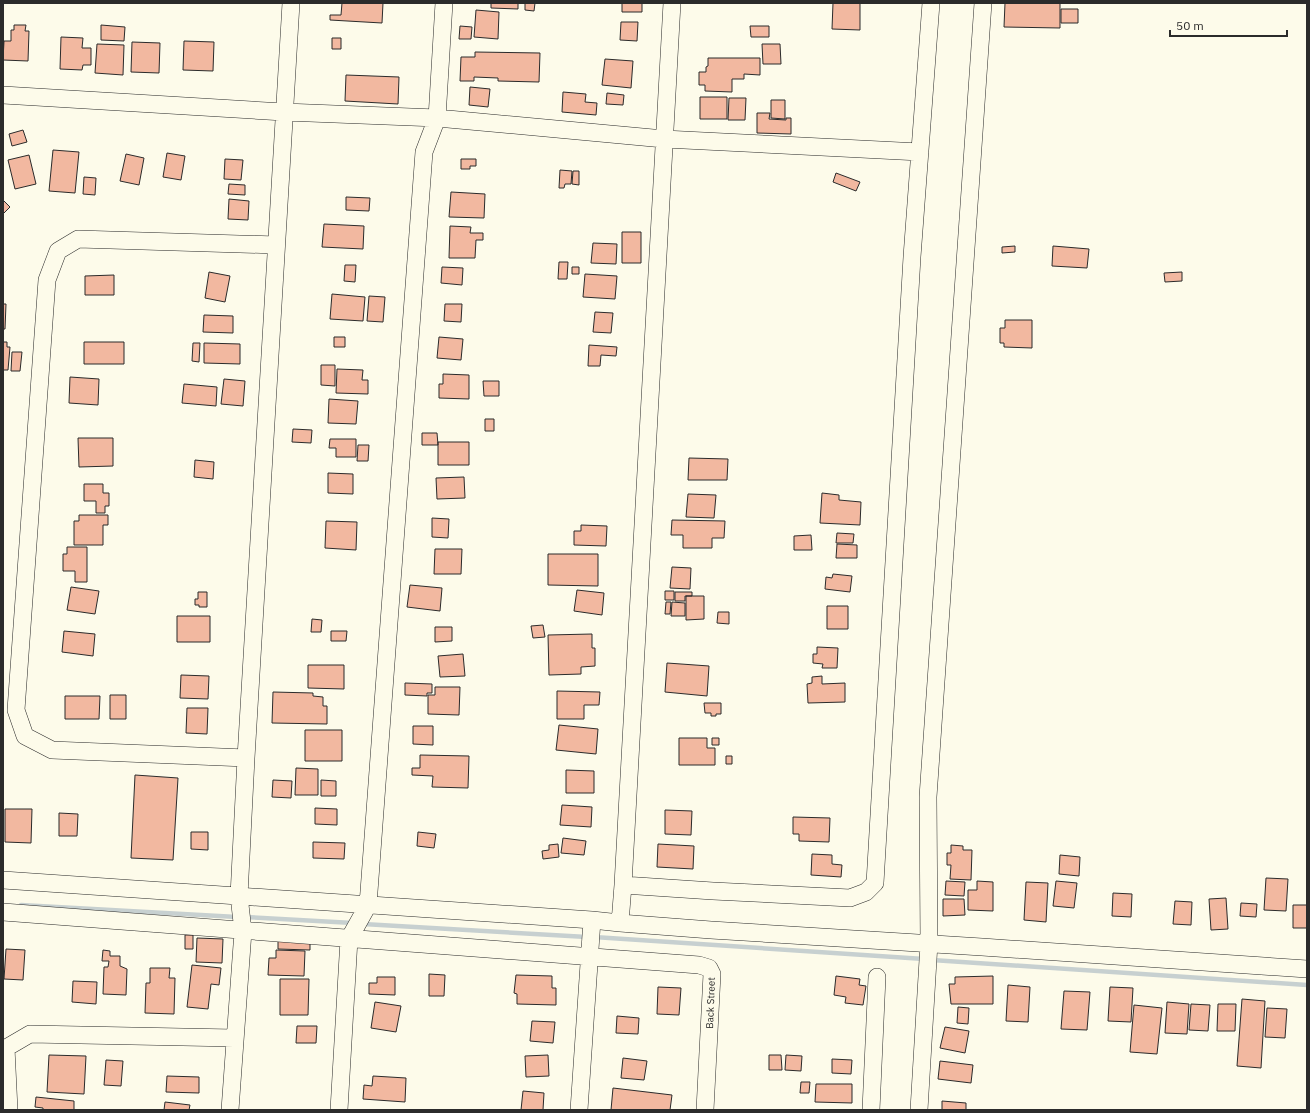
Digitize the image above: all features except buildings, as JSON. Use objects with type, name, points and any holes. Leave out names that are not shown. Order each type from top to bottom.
[{"type":"street","points":[[230,1110],[243,930],[239,896],[246,758],[291,3]]},
{"type":"street","points":[[339,1110],[349,938],[368,905],[424,152],[437,118],[444,3]]},
{"type":"street","points":[[620,923],[672,3]]},
{"type":"street","points":[[623,885],[850,898],[866,892],[875,883],[911,273],[931,3]]},
{"type":"street","points":[[919,1110],[929,943],[928,797],[983,3]]},
{"type":"street","points":[[3,95],[284,112],[437,118],[664,139],[920,152]]},
{"type":"street","points":[[246,758],[52,750],[26,736],[16,710],[47,280],[58,251],[78,239],[276,245]]},
{"type":"street","points":[[3,880],[1307,969]]},
{"type":"street","points":[[3,912],[590,956]]},
{"type":"street","points":[[579,1110],[592,920]]},
{"type":"street","name":"Back Street","points":[[590,956],[699,965],[709,968],[712,974],[705,1110]]},
{"type":"street","points":[[871,1110],[877,977]]},
{"type":"street","points":[[9,1110],[6,1048],[30,1034],[234,1038]]},
{"type":"waterway","points":[[21,905],[237,917]]},
{"type":"waterway","points":[[245,917],[353,923]]},
{"type":"waterway","points":[[363,924],[587,937]]},
{"type":"waterway","points":[[594,937],[924,959]]},
{"type":"waterway","points":[[932,960],[1307,985]]}]
